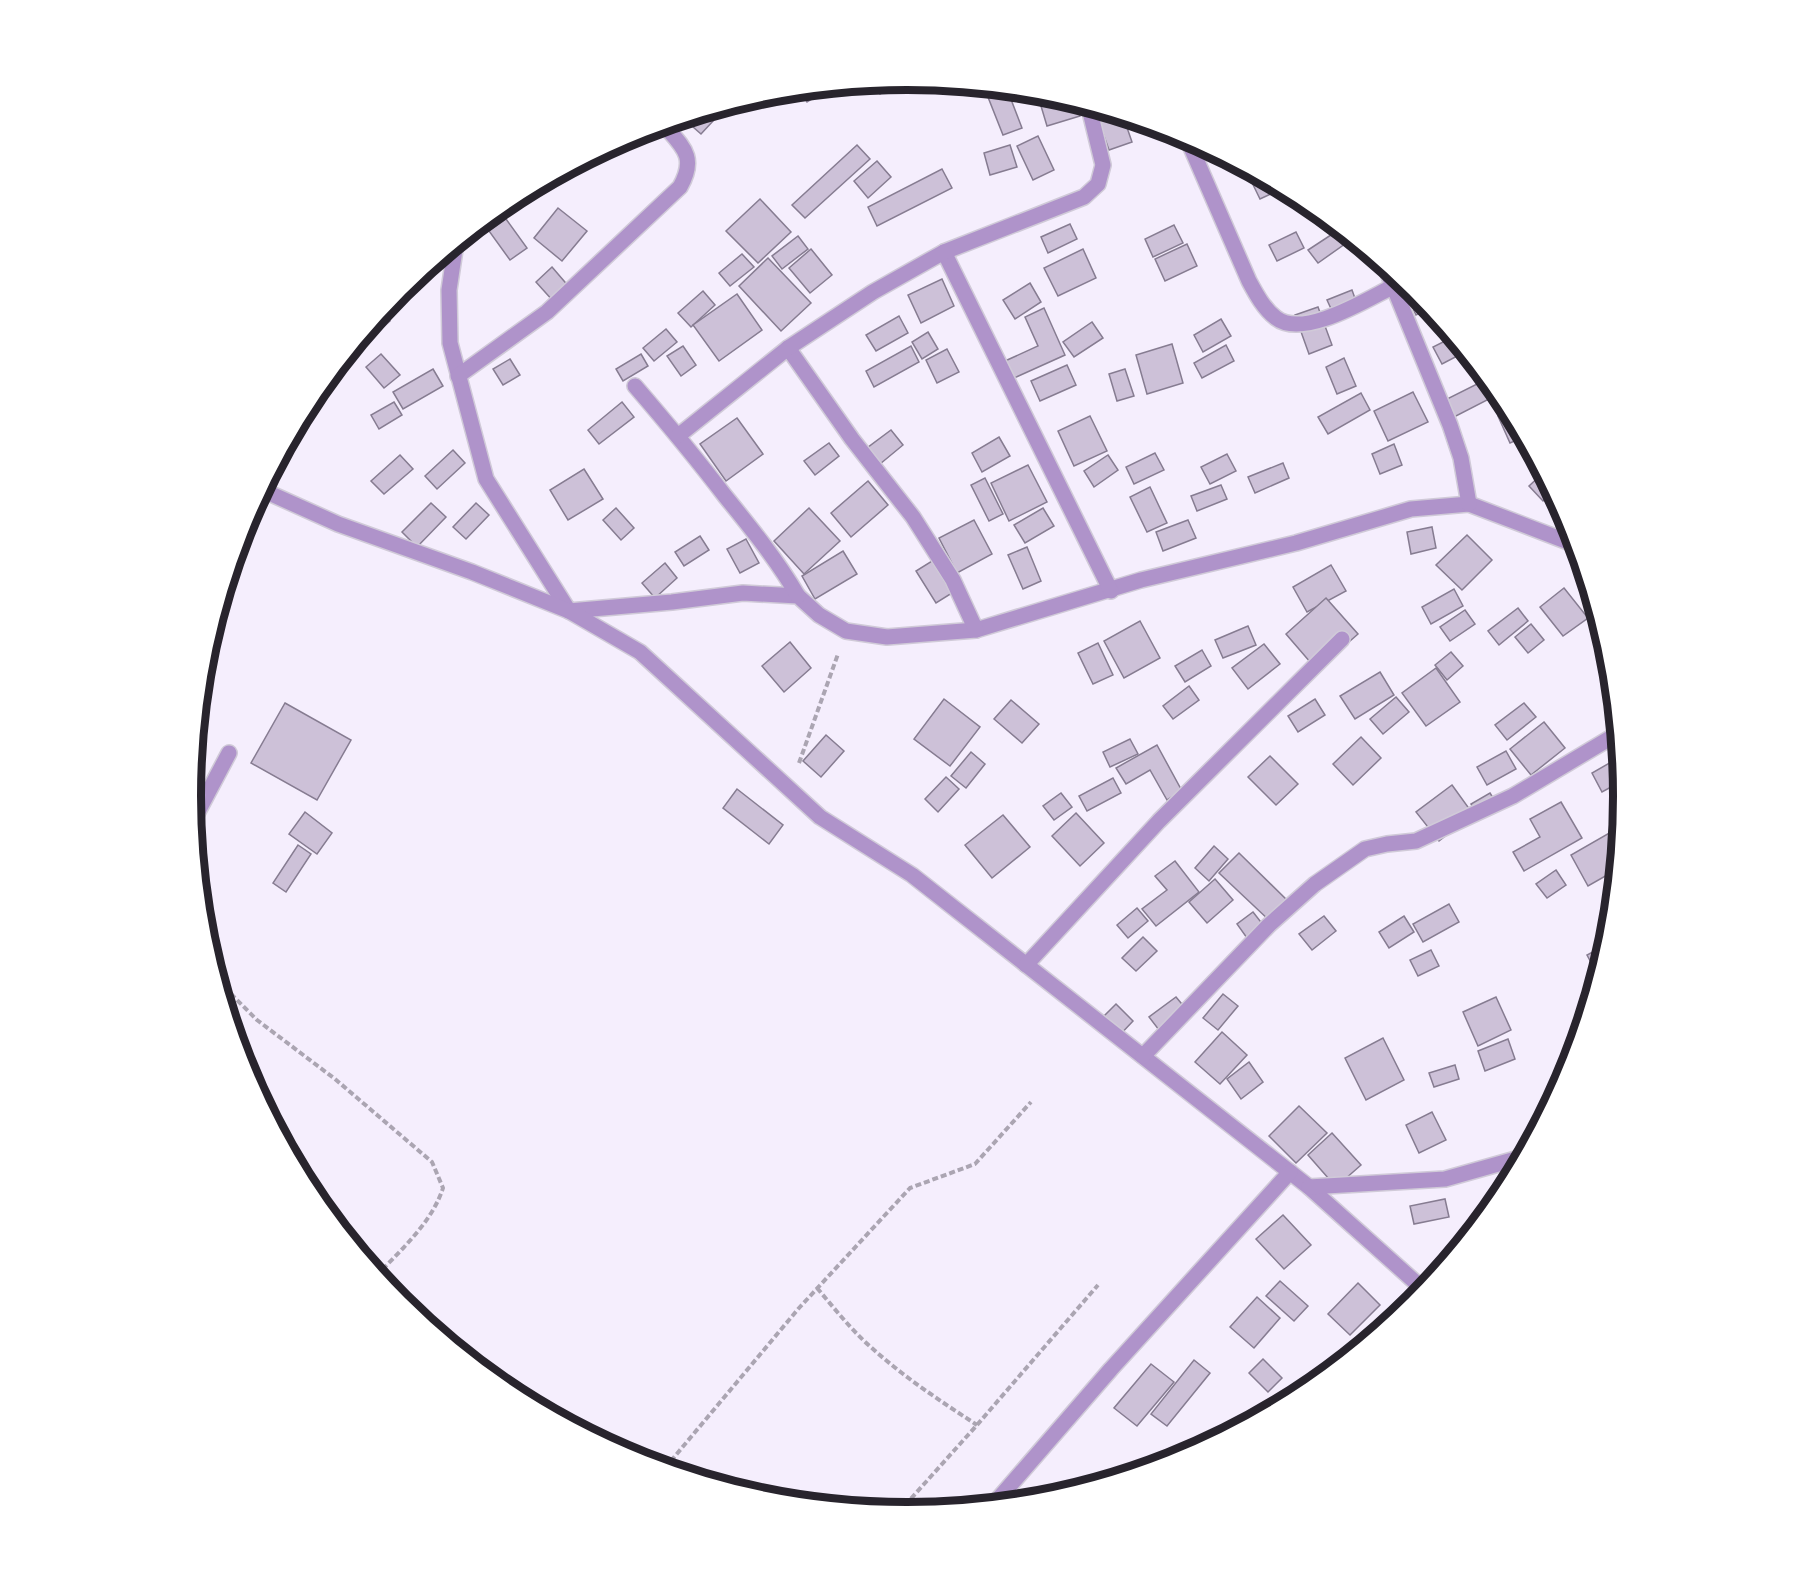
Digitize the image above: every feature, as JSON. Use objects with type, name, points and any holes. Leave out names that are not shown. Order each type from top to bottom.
[{"type":"street","points":[[678,436],[788,348],[833,317],[944,252],[1084,197],[1098,184],[1103,165],[1091,114]]},
{"type":"street","points":[[458,376],[547,312],[680,187],[687,175],[689,161],[681,144],[670,131]]},
{"type":"street","points":[[1193,151],[1249,281],[1261,302],[1277,320],[1297,325],[1322,321],[1392,287]]},
{"type":"street","points":[[944,252],[1110,591]]},
{"type":"street","points":[[454,255],[449,290],[450,343],[486,479],[569,611]]},
{"type":"street","points":[[1390,282],[1450,425],[1461,458],[1469,504]]},
{"type":"street","points":[[788,348],[852,439],[913,517],[953,580],[976,630]]},
{"type":"street","points":[[635,386],[760,538],[798,596],[819,615],[846,631],[887,637],[976,630],[1142,580],[1296,543],[1411,509],[1469,504],[1564,540]]},
{"type":"street","points":[[270,493],[338,524],[472,572],[569,611],[640,652],[820,816],[912,874],[1309,1187],[1417,1284]]},
{"type":"street","points":[[569,611],[743,593],[798,596]]},
{"type":"street","points":[[1026,965],[1159,821],[1342,639]]},
{"type":"street","points":[[1143,1056],[1269,926],[1315,884],[1365,849],[1416,841],[1513,796],[1610,738]]},
{"type":"street","points":[[201,806],[230,753]]},
{"type":"street","points":[[1309,1187],[1445,1179],[1511,1160]]},
{"type":"street","points":[[1001,1496],[1111,1369],[1290,1172]]},
{"type":"path","points":[[790,789],[846,631]]},
{"type":"path","points":[[229,992],[257,1020],[335,1080],[432,1162],[436,1169],[443,1188],[438,1204],[406,1246],[383,1269]]},
{"type":"path","points":[[671,1462],[817,1288],[910,1188],[975,1164],[1031,1102]]},
{"type":"path","points":[[908,1502],[1098,1285]]},
{"type":"path","points":[[817,1288],[843,1320],[874,1350],[977,1425]]},
{"type":"building","points":[[987,95],[1010,98],[1022,128],[1003,135]]},
{"type":"building","points":[[817,96],[807,102],[804,98]]},
{"type":"building","points":[[1047,104],[1079,111],[1080,116],[1047,126],[1041,106]]},
{"type":"building","points":[[710,118],[713,121],[701,134],[690,124]]},
{"type":"building","points":[[1102,118],[1126,125],[1132,142],[1109,150],[1098,119]]},
{"type":"building","points":[[1038,136],[1054,170],[1033,180],[1017,146]]},
{"type":"building","points":[[857,145],[870,159],[805,218],[792,205]]},
{"type":"building","points":[[1010,145],[1017,167],[990,175],[984,153]]},
{"type":"building","points":[[877,161],[891,177],[868,198],[854,181]]},
{"type":"building","points":[[942,169],[952,188],[877,226],[868,207]]},
{"type":"building","points":[[1251,180],[1273,193],[1260,199]]},
{"type":"building","points":[[760,199],[791,232],[758,263],[726,231]]},
{"type":"building","points":[[558,208],[587,231],[562,261],[534,238]]},
{"type":"building","points":[[506,219],[527,248],[510,260],[489,231]]},
{"type":"building","points":[[1070,224],[1077,239],[1048,253],[1041,237]]},
{"type":"building","points":[[1174,225],[1183,243],[1153,257],[1145,239]]},
{"type":"building","points":[[1296,232],[1304,248],[1277,261],[1269,245]]},
{"type":"building","points":[[1333,233],[1346,243],[1318,263],[1308,250]]},
{"type":"building","points":[[798,236],[808,249],[782,269],[772,256]]},
{"type":"building","points":[[1187,244],[1197,266],[1165,281],[1155,259]]},
{"type":"building","points":[[811,249],[832,275],[810,293],[789,268]]},
{"type":"building","points":[[1083,249],[1096,278],[1058,296],[1044,268]]},
{"type":"building","points":[[742,254],[754,267],[730,286],[719,273]]},
{"type":"building","points":[[768,258],[811,303],[781,331],[739,286]]},
{"type":"building","points":[[552,267],[570,288],[554,302],[536,282]]},
{"type":"building","points":[[942,279],[954,306],[921,323],[908,295]]},
{"type":"building","points":[[1030,283],[1041,302],[1015,319],[1003,300]]},
{"type":"building","points":[[1352,290],[1357,304],[1333,313],[1327,300]]},
{"type":"building","points":[[703,291],[715,305],[691,327],[678,313]]},
{"type":"building","points":[[737,294],[762,330],[719,361],[693,325]]},
{"type":"building","points":[[1409,300],[1421,313],[1416,315]]},
{"type":"building","points":[[1318,307],[1332,345],[1309,354],[1295,315]]},
{"type":"building","points":[[1044,308],[1065,355],[1012,379],[1005,361],[1038,346],[1025,317]]},
{"type":"building","points":[[899,316],[908,333],[876,351],[866,335]]},
{"type":"building","points":[[388,318],[390,321],[367,342]]},
{"type":"building","points":[[1221,319],[1231,336],[1203,352],[1194,335]]},
{"type":"building","points":[[1092,322],[1103,338],[1074,357],[1063,342]]},
{"type":"building","points":[[666,329],[677,342],[654,361],[643,348]]},
{"type":"building","points":[[928,332],[938,349],[922,359],[912,342]]},
{"type":"building","points":[[1446,341],[1458,355],[1442,364],[1433,347]]},
{"type":"building","points":[[1172,344],[1183,383],[1147,394],[1136,355]]},
{"type":"building","points":[[1226,345],[1234,361],[1202,378],[1194,363]]},
{"type":"building","points":[[683,346],[696,365],[681,376],[667,356]]},
{"type":"building","points":[[911,346],[919,362],[874,387],[866,371]]},
{"type":"building","points":[[947,349],[959,372],[937,383],[926,360]]},
{"type":"building","points":[[381,354],[400,375],[384,388],[366,367]]},
{"type":"building","points":[[641,354],[648,366],[623,381],[616,369]]},
{"type":"building","points":[[1344,358],[1356,386],[1337,394],[1326,367]]},
{"type":"building","points":[[510,359],[520,375],[503,385],[493,369]]},
{"type":"building","points":[[1067,365],[1076,385],[1040,401],[1031,381]]},
{"type":"building","points":[[433,369],[443,386],[403,409],[393,392]]},
{"type":"building","points":[[1125,369],[1134,396],[1117,401],[1109,374]]},
{"type":"building","points":[[1479,383],[1490,398],[1454,417],[1445,400]]},
{"type":"building","points":[[1413,392],[1428,422],[1388,441],[1374,411]]},
{"type":"building","points":[[1361,393],[1370,410],[1328,434],[1318,417]]},
{"type":"building","points":[[394,402],[402,415],[379,429],[371,415]]},
{"type":"building","points":[[622,402],[634,417],[599,444],[588,430]]},
{"type":"building","points":[[1501,415],[1516,440],[1510,443],[1498,416]]},
{"type":"building","points":[[1090,416],[1107,451],[1074,466],[1058,431]]},
{"type":"building","points":[[737,418],[763,454],[726,481],[700,444]]},
{"type":"building","points":[[891,430],[903,445],[880,464],[867,448]]},
{"type":"building","points":[[999,437],[1010,456],[982,472],[972,453]]},
{"type":"building","points":[[829,443],[839,456],[815,475],[804,461]]},
{"type":"building","points":[[1394,444],[1402,465],[1380,474],[1372,454]]},
{"type":"building","points":[[453,450],[465,463],[437,489],[425,476]]},
{"type":"building","points":[[1155,453],[1164,470],[1134,484],[1126,467]]},
{"type":"building","points":[[1227,454],[1236,471],[1210,484],[1201,467]]},
{"type":"building","points":[[400,455],[413,469],[384,494],[371,481]]},
{"type":"building","points":[[1108,455],[1118,470],[1094,487],[1084,471]]},
{"type":"building","points":[[1283,463],[1289,478],[1255,493],[1248,477]]},
{"type":"building","points":[[1028,465],[1047,502],[1009,521],[991,483]]},
{"type":"building","points":[[584,469],[603,499],[568,520],[550,490]]},
{"type":"building","points":[[985,478],[1003,514],[989,521],[971,485]]},
{"type":"building","points":[[1537,479],[1546,498],[1543,501],[1529,486]]},
{"type":"building","points":[[868,481],[888,505],[851,537],[831,513]]},
{"type":"building","points":[[1221,485],[1227,499],[1197,511],[1191,496]]},
{"type":"building","points":[[1150,487],[1167,523],[1147,532],[1130,497]]},
{"type":"building","points":[[431,503],[446,517],[417,547],[402,532]]},
{"type":"building","points":[[476,503],[489,515],[466,539],[453,527]]},
{"type":"building","points":[[616,508],[634,528],[621,540],[603,520]]},
{"type":"building","points":[[809,508],[840,541],[804,574],[774,541]]},
{"type":"building","points":[[1043,508],[1054,526],[1025,543],[1014,525]]},
{"type":"building","points":[[974,520],[992,554],[957,573],[939,538]]},
{"type":"building","points":[[1188,520],[1196,538],[1163,551],[1156,532]]},
{"type":"building","points":[[1432,527],[1436,548],[1411,554],[1407,532]]},
{"type":"building","points":[[1467,535],[1492,560],[1462,590],[1436,565]]},
{"type":"building","points":[[700,536],[709,550],[684,566],[675,552]]},
{"type":"building","points":[[746,539],[759,563],[740,573],[727,549]]},
{"type":"building","points":[[1027,547],[1041,581],[1023,589],[1008,555]]},
{"type":"building","points":[[843,551],[857,574],[815,599],[802,576]]},
{"type":"building","points":[[932,561],[952,593],[936,603],[916,571]]},
{"type":"building","points":[[665,563],[677,578],[655,598],[642,583]]},
{"type":"building","points":[[1331,565],[1346,591],[1307,612],[1293,587]]},
{"type":"building","points":[[1564,588],[1588,618],[1563,636],[1540,607]]},
{"type":"building","points":[[1454,589],[1463,606],[1431,624],[1422,607]]},
{"type":"building","points":[[1326,598],[1358,634],[1317,670],[1286,634]]},
{"type":"building","points":[[1518,608],[1528,621],[1499,645],[1488,631]]},
{"type":"building","points":[[1465,610],[1475,624],[1450,641],[1440,627]]},
{"type":"building","points":[[1140,621],[1160,658],[1124,678],[1104,641]]},
{"type":"building","points":[[1531,624],[1544,640],[1528,653],[1515,637]]},
{"type":"building","points":[[1248,626],[1256,645],[1223,658],[1215,640]]},
{"type":"building","points":[[790,642],[811,668],[784,692],[762,666]]},
{"type":"building","points":[[1098,643],[1113,675],[1093,684],[1078,653]]},
{"type":"building","points":[[1264,644],[1280,664],[1248,689],[1232,668]]},
{"type":"building","points":[[1202,650],[1211,666],[1185,682],[1175,666]]},
{"type":"building","points":[[1451,652],[1463,666],[1447,680],[1435,665]]},
{"type":"building","points":[[1436,668],[1460,702],[1426,726],[1402,693]]},
{"type":"building","points":[[1380,672],[1394,695],[1355,719],[1340,696]]},
{"type":"building","points":[[1189,686],[1199,700],[1173,719],[1163,706]]},
{"type":"building","points":[[1396,697],[1409,712],[1383,734],[1370,719]]},
{"type":"building","points":[[944,699],[980,727],[950,766],[914,739]]},
{"type":"building","points":[[1315,699],[1325,715],[1298,732],[1288,716]]},
{"type":"building","points":[[1011,700],[1039,724],[1022,743],[994,719]]},
{"type":"building","points":[[285,703],[351,740],[317,800],[251,763]]},
{"type":"building","points":[[1524,703],[1536,717],[1507,740],[1495,725]]},
{"type":"building","points":[[1544,722],[1565,748],[1531,775],[1510,749]]},
{"type":"building","points":[[826,735],[844,751],[821,777],[803,761]]},
{"type":"building","points":[[1361,737],[1381,758],[1353,785],[1333,764]]},
{"type":"building","points":[[1130,739],[1138,754],[1110,767],[1103,752]]},
{"type":"building","points":[[1157,745],[1182,791],[1167,800],[1150,770],[1126,784],[1116,768]]},
{"type":"building","points":[[1506,751],[1516,769],[1487,785],[1477,767]]},
{"type":"building","points":[[971,752],[985,764],[966,788],[951,776]]},
{"type":"building","points":[[1270,756],[1298,784],[1276,805],[1248,777]]},
{"type":"building","points":[[1612,762],[1613,786],[1602,792],[1592,773]]},
{"type":"building","points":[[946,777],[959,789],[938,812],[925,799]]},
{"type":"building","points":[[1113,778],[1121,793],[1087,811],[1079,796]]},
{"type":"building","points":[[1452,785],[1473,814],[1439,841],[1416,812]]},
{"type":"building","points":[[737,789],[783,825],[769,844],[723,808]]},
{"type":"building","points":[[1061,793],[1072,807],[1054,820],[1043,806]]},
{"type":"building","points":[[1490,793],[1498,806],[1479,817],[1471,804]]},
{"type":"building","points":[[1561,802],[1582,838],[1524,871],[1513,852],[1540,837],[1530,819]]},
{"type":"building","points":[[305,812],[332,833],[317,854],[289,834]]},
{"type":"building","points":[[1076,813],[1104,843],[1080,866],[1052,836]]},
{"type":"building","points":[[1003,815],[1030,847],[992,878],[965,845]]},
{"type":"building","points":[[1611,832],[1608,874],[1588,886],[1571,855]]},
{"type":"building","points":[[298,845],[311,854],[286,892],[273,883]]},
{"type":"building","points":[[1214,846],[1228,859],[1209,881],[1195,868]]},
{"type":"building","points":[[1239,853],[1290,903],[1271,922],[1219,873]]},
{"type":"building","points":[[1175,861],[1199,892],[1156,926],[1142,909],[1167,890],[1155,876]]},
{"type":"building","points":[[1556,870],[1566,885],[1547,898],[1536,884]]},
{"type":"building","points":[[1215,879],[1233,900],[1207,923],[1189,902]]},
{"type":"building","points":[[1449,904],[1459,922],[1423,942],[1413,924]]},
{"type":"building","points":[[1137,908],[1148,921],[1128,938],[1117,925]]},
{"type":"building","points":[[1253,912],[1264,926],[1247,938],[1237,924]]},
{"type":"building","points":[[1324,916],[1336,931],[1312,950],[1299,934]]},
{"type":"building","points":[[1404,916],[1414,932],[1389,948],[1379,932]]},
{"type":"building","points":[[1143,937],[1157,951],[1136,971],[1122,958]]},
{"type":"building","points":[[1431,950],[1439,966],[1418,976],[1410,960]]},
{"type":"building","points":[[1595,951],[1592,964],[1587,955]]},
{"type":"building","points":[[1223,994],[1238,1006],[1218,1030],[1203,1018]]},
{"type":"building","points":[[1176,997],[1186,1009],[1159,1030],[1149,1017]]},
{"type":"building","points":[[1496,997],[1511,1030],[1478,1046],[1463,1012]]},
{"type":"building","points":[[1116,1004],[1133,1021],[1117,1038],[1099,1021]]},
{"type":"building","points":[[1222,1032],[1247,1055],[1220,1084],[1195,1062]]},
{"type":"building","points":[[1383,1038],[1404,1080],[1366,1100],[1345,1058]]},
{"type":"building","points":[[1508,1039],[1515,1059],[1485,1071],[1478,1051]]},
{"type":"building","points":[[1249,1062],[1263,1082],[1241,1099],[1227,1079]]},
{"type":"building","points":[[1455,1065],[1459,1079],[1434,1087],[1429,1073]]},
{"type":"building","points":[[1299,1106],[1327,1133],[1296,1163],[1269,1136]]},
{"type":"building","points":[[1432,1112],[1446,1140],[1419,1153],[1406,1125]]},
{"type":"building","points":[[1332,1133],[1361,1165],[1336,1187],[1308,1155]]},
{"type":"building","points":[[1445,1199],[1449,1217],[1414,1224],[1410,1206]]},
{"type":"building","points":[[1283,1215],[1311,1245],[1284,1269],[1256,1239]]},
{"type":"building","points":[[1280,1281],[1308,1306],[1294,1321],[1266,1296]]},
{"type":"building","points":[[1358,1283],[1380,1305],[1350,1335],[1328,1314]]},
{"type":"building","points":[[1257,1297],[1280,1318],[1254,1348],[1230,1327]]},
{"type":"building","points":[[1263,1359],[1282,1378],[1268,1392],[1249,1373]]},
{"type":"building","points":[[1194,1360],[1210,1373],[1167,1426],[1151,1414]]},
{"type":"building","points":[[1151,1364],[1174,1382],[1137,1426],[1114,1408]]}]
